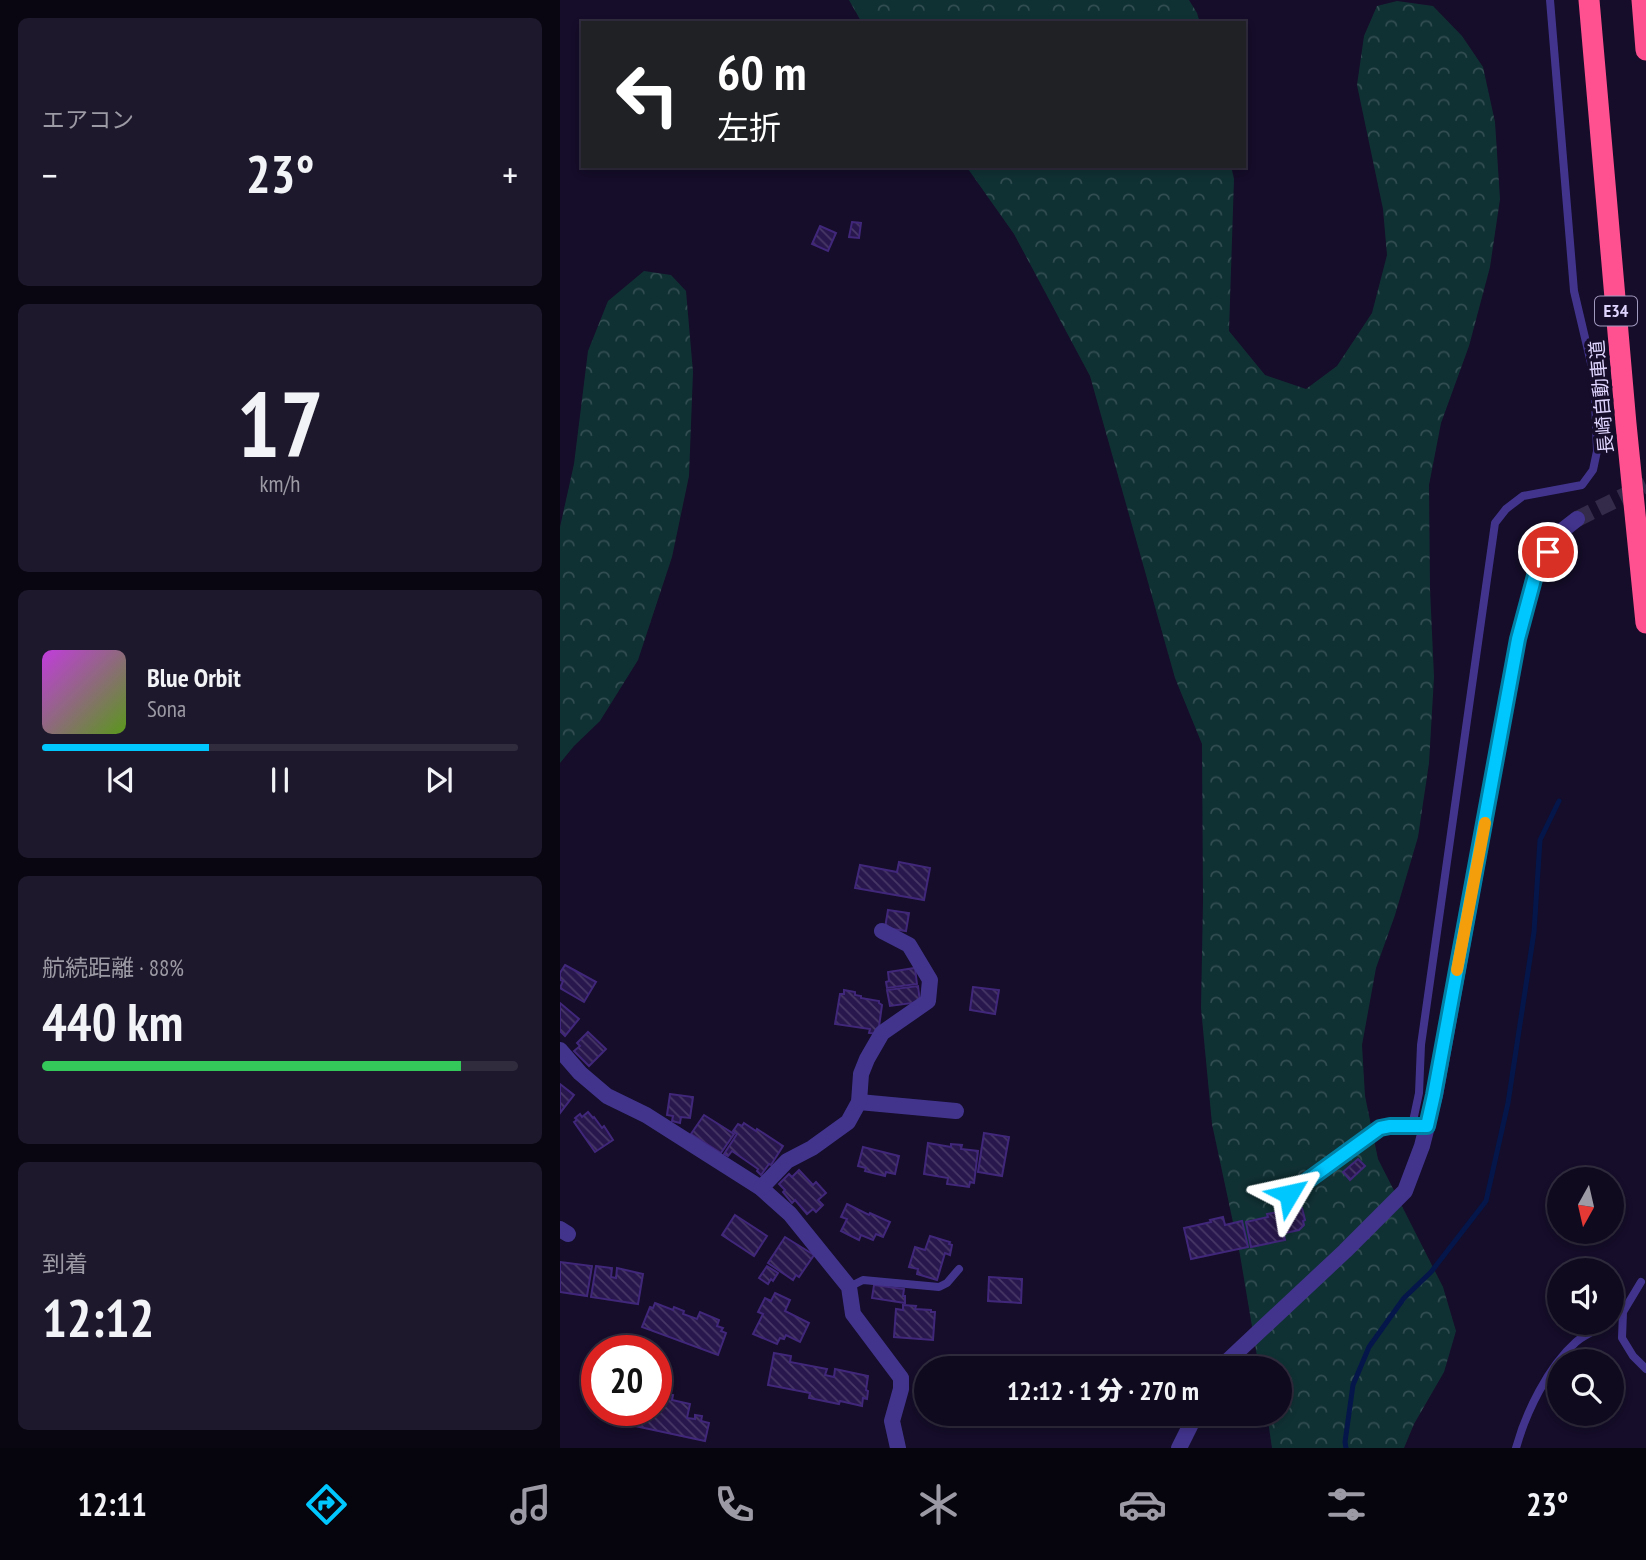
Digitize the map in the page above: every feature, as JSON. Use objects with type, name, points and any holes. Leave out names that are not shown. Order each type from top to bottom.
[{"type":"highway","name":"長崎自動車道","points":[[1589,0],[1646,623]]},
{"type":"highway","points":[[1642,0],[1646,50]]},
{"type":"street","points":[[1233,1356],[1405,1191],[1422,1146],[1419,1126],[1434,1095],[1518,639],[1536,572],[1559,533],[1577,519]]},
{"type":"street","points":[[761,1188],[787,1161],[812,1148],[848,1122],[859,1102],[861,1074],[883,1034],[928,1001],[930,980],[909,945],[882,931]]},
{"type":"street","points":[[560,1050],[579,1073],[607,1096],[646,1115],[761,1188],[790,1214],[849,1287],[853,1314],[901,1378],[901,1389],[892,1421],[898,1448]]},
{"type":"street","points":[[859,1102],[956,1111]]},
{"type":"street","points":[[1179,1448],[1190,1426]]},
{"type":"lane","points":[[1289,1194],[1380,1128],[1419,1126],[1421,1045],[1495,523],[1506,509],[1523,496],[1582,485],[1593,470],[1597,451],[1594,376],[1574,291],[1550,0]]},
{"type":"lane","points":[[849,1287],[863,1280],[939,1287],[947,1283],[958,1269]]},
{"type":"lane","points":[[1624,1310],[1641,1282]]},
{"type":"lane","points":[[1516,1448],[1530,1409],[1551,1370],[1577,1340],[1587,1335]]},
{"type":"lane","points":[[1622,1335],[1633,1356],[1646,1369]]},
{"type":"green space","points":[[849,0],[1189,0],[1199,21],[861,21]]},
{"type":"green space","points":[[1397,1],[1433,6],[1462,36],[1483,67],[1495,122],[1500,199],[1490,267],[1469,346],[1441,423],[1429,485],[1434,677],[1429,763],[1418,837],[1376,968],[1362,1045],[1365,1096],[1378,1159],[1443,1287],[1456,1331],[1444,1372],[1414,1424],[1404,1448],[1272,1448],[1269,1426],[1292,1426],[1292,1356],[1257,1356],[1240,1255],[1212,1124],[1201,1008],[1202,744],[1175,678],[1090,376],[1014,234],[967,168],[1231,168],[1234,179],[1229,331],[1265,375],[1306,389],[1337,366],[1372,313],[1387,255],[1383,209],[1357,85],[1364,36],[1377,6]]},
{"type":"green space","points":[[644,271],[671,275],[686,291],[693,372],[689,476],[672,557],[638,660],[600,721],[560,763],[560,527],[574,464],[588,351],[608,301]]},
{"type":"building","points":[[852,222],[861,223],[859,238],[849,237]]},
{"type":"building","points":[[820,226],[836,233],[828,251],[812,244]]},
{"type":"building","points":[[899,862],[930,868],[924,900],[855,888],[860,865],[897,872]]},
{"type":"building","points":[[888,910],[909,913],[906,931],[885,928]]},
{"type":"building","points":[[565,965],[596,982],[584,1002],[560,988],[563,981],[560,980],[560,973]]},
{"type":"building","points":[[915,968],[917,984],[887,988],[888,972]]},
{"type":"building","points":[[918,986],[920,1002],[890,1006],[887,990]]},
{"type":"building","points":[[973,987],[999,990],[995,1014],[970,1010]]},
{"type":"building","points":[[844,990],[855,992],[855,995],[861,998],[879,1001],[882,1005],[878,1034],[869,1033],[870,1029],[835,1024],[840,994],[844,994]]},
{"type":"building","points":[[560,1003],[579,1019],[565,1036],[560,1031]]},
{"type":"building","points":[[588,1032],[606,1049],[589,1066],[574,1051],[580,1046],[577,1043]]},
{"type":"building","points":[[560,1084],[574,1095],[560,1113]]},
{"type":"building","points":[[670,1094],[693,1097],[690,1118],[681,1117],[680,1123],[672,1121],[673,1116],[667,1115]]},
{"type":"building","points":[[588,1112],[602,1128],[604,1126],[613,1140],[595,1152],[574,1122],[580,1114],[582,1117]]},
{"type":"building","points":[[704,1115],[734,1134],[721,1153],[691,1134]]},
{"type":"building","points":[[744,1123],[783,1146],[761,1175],[758,1169],[732,1151],[728,1156],[724,1154],[737,1134],[733,1131],[738,1124],[742,1126]]},
{"type":"building","points":[[984,1133],[1009,1137],[1002,1176],[978,1172]]},
{"type":"building","points":[[928,1143],[951,1147],[951,1144],[962,1145],[961,1149],[978,1151],[974,1183],[970,1182],[969,1187],[947,1184],[948,1178],[924,1174]]},
{"type":"building","points":[[863,1147],[899,1156],[895,1174],[886,1172],[885,1176],[865,1171],[866,1168],[858,1166]]},
{"type":"building","points":[[1358,1159],[1365,1166],[1350,1180],[1343,1172]]},
{"type":"building","points":[[799,1170],[813,1185],[816,1182],[826,1193],[818,1200],[823,1205],[816,1212],[813,1209],[807,1214],[795,1200],[792,1203],[779,1184],[789,1174],[792,1177]]},
{"type":"building","points":[[847,1204],[890,1222],[883,1237],[876,1234],[873,1240],[861,1235],[859,1240],[841,1231],[847,1219],[841,1217]]},
{"type":"building","points":[[1293,1207],[1293,1210],[1302,1208],[1304,1225],[1299,1230],[1285,1233],[1280,1210]]},
{"type":"building","points":[[1278,1212],[1285,1240],[1251,1247],[1246,1222]]},
{"type":"building","points":[[735,1215],[767,1236],[754,1256],[722,1235]]},
{"type":"building","points":[[1223,1217],[1225,1225],[1242,1221],[1248,1247],[1191,1259],[1184,1228]]},
{"type":"building","points":[[930,1236],[952,1245],[950,1255],[945,1253],[937,1280],[917,1274],[918,1269],[909,1267],[915,1247],[925,1250]]},
{"type":"building","points":[[785,1237],[814,1255],[799,1277],[796,1275],[793,1280],[768,1263]]},
{"type":"building","points":[[560,1262],[592,1266],[587,1296],[560,1292]]},
{"type":"building","points":[[596,1266],[612,1268],[611,1277],[616,1278],[617,1268],[643,1274],[638,1304],[591,1297]]},
{"type":"building","points":[[767,1266],[778,1273],[768,1284],[759,1278]]},
{"type":"building","points":[[989,1277],[1022,1279],[1021,1303],[988,1301]]},
{"type":"building","points":[[874,1285],[904,1289],[905,1303],[872,1298]]},
{"type":"building","points":[[775,1293],[790,1300],[785,1311],[809,1323],[800,1342],[786,1335],[784,1339],[780,1338],[777,1344],[753,1334],[763,1314],[758,1312],[765,1298],[771,1301]]},
{"type":"building","points":[[655,1303],[673,1310],[674,1307],[697,1319],[700,1312],[719,1320],[717,1326],[723,1328],[721,1331],[726,1333],[718,1355],[672,1338],[672,1335],[664,1335],[642,1327],[650,1307],[653,1308]]},
{"type":"building","points":[[903,1305],[935,1312],[933,1340],[894,1337],[896,1309],[903,1310]]},
{"type":"building","points":[[774,1353],[791,1356],[790,1362],[827,1369],[825,1375],[834,1377],[835,1369],[868,1376],[867,1399],[863,1398],[862,1406],[840,1401],[839,1404],[809,1398],[810,1393],[768,1385]]},
{"type":"building","points":[[672,1400],[690,1404],[687,1418],[702,1416],[701,1421],[709,1423],[705,1441],[635,1426],[672,1426]]},
{"type":"waterway","points":[[1346,1448],[1353,1385],[1369,1347],[1404,1298],[1431,1272],[1486,1201],[1508,1103],[1534,932],[1540,840],[1559,801]]},
{"type":"tunnel","points":[[1577,519],[1646,485]]},
{"type":"slow traffic","points":[[1457,970],[1485,823]]},
{"type":"route","points":[[1289,1194],[1380,1128],[1427,1126],[1518,639],[1536,572],[1548,552]]}]
